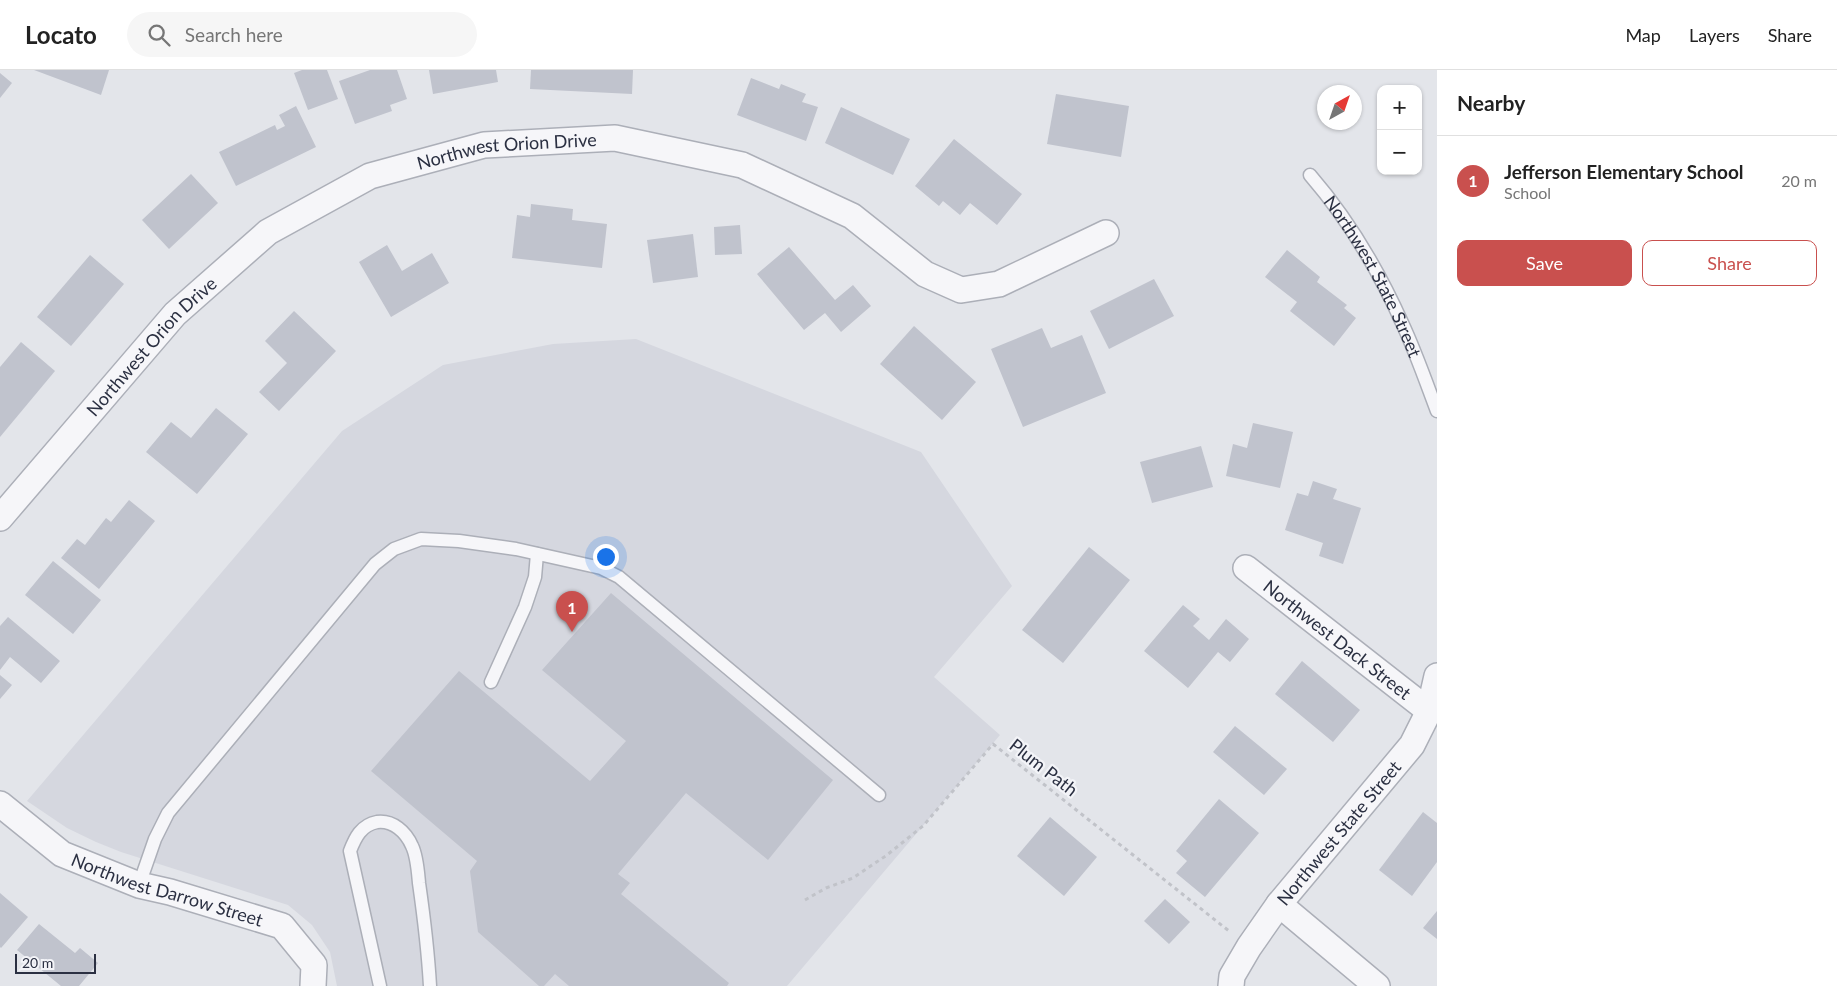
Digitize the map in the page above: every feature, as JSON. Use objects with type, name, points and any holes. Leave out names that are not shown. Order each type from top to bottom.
[{"type":"street","name":"Northwest Orion Drive","points":[[0,518],[174,314],[268,232],[370,176],[484,145],[615,138],[742,165],[852,216],[925,274],[961,290],[999,284],[1106,233]]},
{"type":"street","name":"Northwest Dack Street","points":[[1246,568],[1429,711]]},
{"type":"street","name":"Northwest State Street","points":[[1231,986],[1232,976],[1249,947],[1279,904],[1412,746],[1429,711],[1437,676]]},
{"type":"street","name":"Northwest Darrow Street","points":[[0,804],[62,854],[139,885],[170,892],[282,926],[314,965],[313,986]]},
{"type":"street","points":[[1279,904],[1377,986]]},
{"type":"lane","name":"Northwest State Street","points":[[1310,175],[1335,204],[1370,261],[1403,324],[1437,411]]},
{"type":"lane","points":[[139,885],[155,839],[168,813],[381,559],[394,549],[421,539],[459,541],[516,549],[601,568],[619,577],[878,795]]},
{"type":"lane","points":[[491,682],[525,607],[535,577],[537,554]]},
{"type":"lane","points":[[380,986],[350,851],[355,838],[364,827],[376,822],[389,823],[401,829],[413,846],[426,933],[430,986]]},
{"type":"path","name":"Plum Path","points":[[805,900],[826,888],[853,878],[923,826],[993,744],[1249,947]]},
{"type":"shaded area","points":[[636,339],[921,452],[1012,586],[934,677],[1000,735],[787,986],[337,986],[330,952],[312,925],[288,905],[121,852],[67,828],[27,801],[342,431],[443,365],[553,344]]},
{"type":"building","points":[[34,70],[109,70],[101,95]]},
{"type":"building","points":[[302,70],[327,70],[338,99],[308,110],[294,73]]},
{"type":"building","points":[[370,70],[397,70],[407,99],[390,105],[392,111],[355,124],[339,81]]},
{"type":"building","points":[[429,70],[496,70],[498,82],[433,94]]},
{"type":"building","points":[[531,70],[633,70],[632,94],[530,89]]},
{"type":"building","points":[[0,73],[12,83],[0,98]]},
{"type":"building","points":[[751,78],[779,89],[781,84],[806,94],[802,102],[818,107],[806,141],[737,115]]},
{"type":"building","points":[[1056,94],[1129,106],[1121,157],[1047,144]]},
{"type":"building","points":[[296,106],[316,147],[236,186],[219,152],[275,125],[277,130],[285,126],[279,115]]},
{"type":"building","points":[[841,107],[910,139],[893,175],[825,143]]},
{"type":"building","points":[[954,139],[1022,194],[997,225],[970,203],[960,215],[943,201],[939,206],[915,186]]},
{"type":"building","points":[[191,174],[218,203],[169,249],[142,220]]},
{"type":"building","points":[[531,204],[573,209],[572,220],[607,224],[602,268],[512,258],[517,215],[530,217]]},
{"type":"building","points":[[740,225],[742,254],[715,255],[714,227]]},
{"type":"building","points":[[693,234],[698,277],[653,283],[647,240]]},
{"type":"building","points":[[387,245],[402,271],[432,253],[449,283],[391,317],[359,262]]},
{"type":"building","points":[[789,247],[835,300],[853,285],[871,306],[841,332],[825,313],[804,330],[757,274]]},
{"type":"building","points":[[1287,250],[1320,277],[1317,282],[1347,305],[1344,308],[1356,318],[1334,346],[1290,311],[1297,302],[1265,277]]},
{"type":"building","points":[[90,255],[124,284],[71,346],[37,317]]},
{"type":"building","points":[[1154,279],[1174,316],[1109,349],[1090,311]]},
{"type":"building","points":[[294,311],[336,351],[279,411],[259,392],[287,363],[265,341]]},
{"type":"building","points":[[914,326],[976,382],[942,420],[880,364]]},
{"type":"building","points":[[1042,328],[1051,348],[1082,335],[1106,393],[1023,427],[991,349]]},
{"type":"building","points":[[21,342],[55,371],[0,437],[0,367]]},
{"type":"building","points":[[216,408],[248,434],[197,494],[146,452],[171,422],[191,438]]},
{"type":"building","points":[[1253,423],[1293,432],[1280,488],[1226,476],[1233,444],[1247,448]]},
{"type":"building","points":[[1201,446],[1213,487],[1152,503],[1140,462]]},
{"type":"building","points":[[1313,481],[1337,489],[1333,499],[1361,508],[1343,564],[1319,556],[1323,543],[1285,530],[1297,493],[1308,496]]},
{"type":"building","points":[[129,500],[155,521],[99,589],[61,558],[77,539],[85,545],[106,518],[111,522]]},
{"type":"building","points":[[1089,547],[1130,580],[1063,663],[1022,630]]},
{"type":"building","points":[[53,561],[101,600],[73,634],[25,595]]},
{"type":"building","points":[[611,593],[833,780],[768,860],[686,793],[618,874],[630,883],[621,894],[729,983],[727,986],[569,986],[555,974],[544,986],[539,986],[478,932],[470,871],[477,861],[371,771],[459,671],[590,781],[626,741],[542,670]]},
{"type":"building","points":[[1183,605],[1200,619],[1193,626],[1209,640],[1226,619],[1249,639],[1230,662],[1218,652],[1188,688],[1144,651]]},
{"type":"building","points":[[8,617],[60,661],[41,683],[10,657],[0,670],[0,626]]},
{"type":"building","points":[[1302,661],[1360,710],[1333,742],[1275,694]]},
{"type":"building","points":[[0,675],[12,685],[0,699]]},
{"type":"building","points":[[1235,726],[1287,769],[1264,795],[1213,752]]},
{"type":"building","points":[[1219,799],[1259,833],[1205,897],[1176,873],[1187,861],[1176,851]]},
{"type":"building","points":[[1423,812],[1437,823],[1437,862],[1412,896],[1379,870]]},
{"type":"building","points":[[1050,817],[1097,857],[1064,896],[1017,856]]},
{"type":"building","points":[[0,893],[28,917],[1,948],[0,947]]},
{"type":"building","points":[[1165,899],[1190,922],[1169,944],[1144,921]]},
{"type":"building","points":[[1437,911],[1437,939],[1423,928]]},
{"type":"building","points":[[39,924],[75,953],[80,948],[98,963],[79,986],[61,986],[17,950]]},
{"type":"place","name":"Jefferson Elementary School","points":[[572,632]]}]
